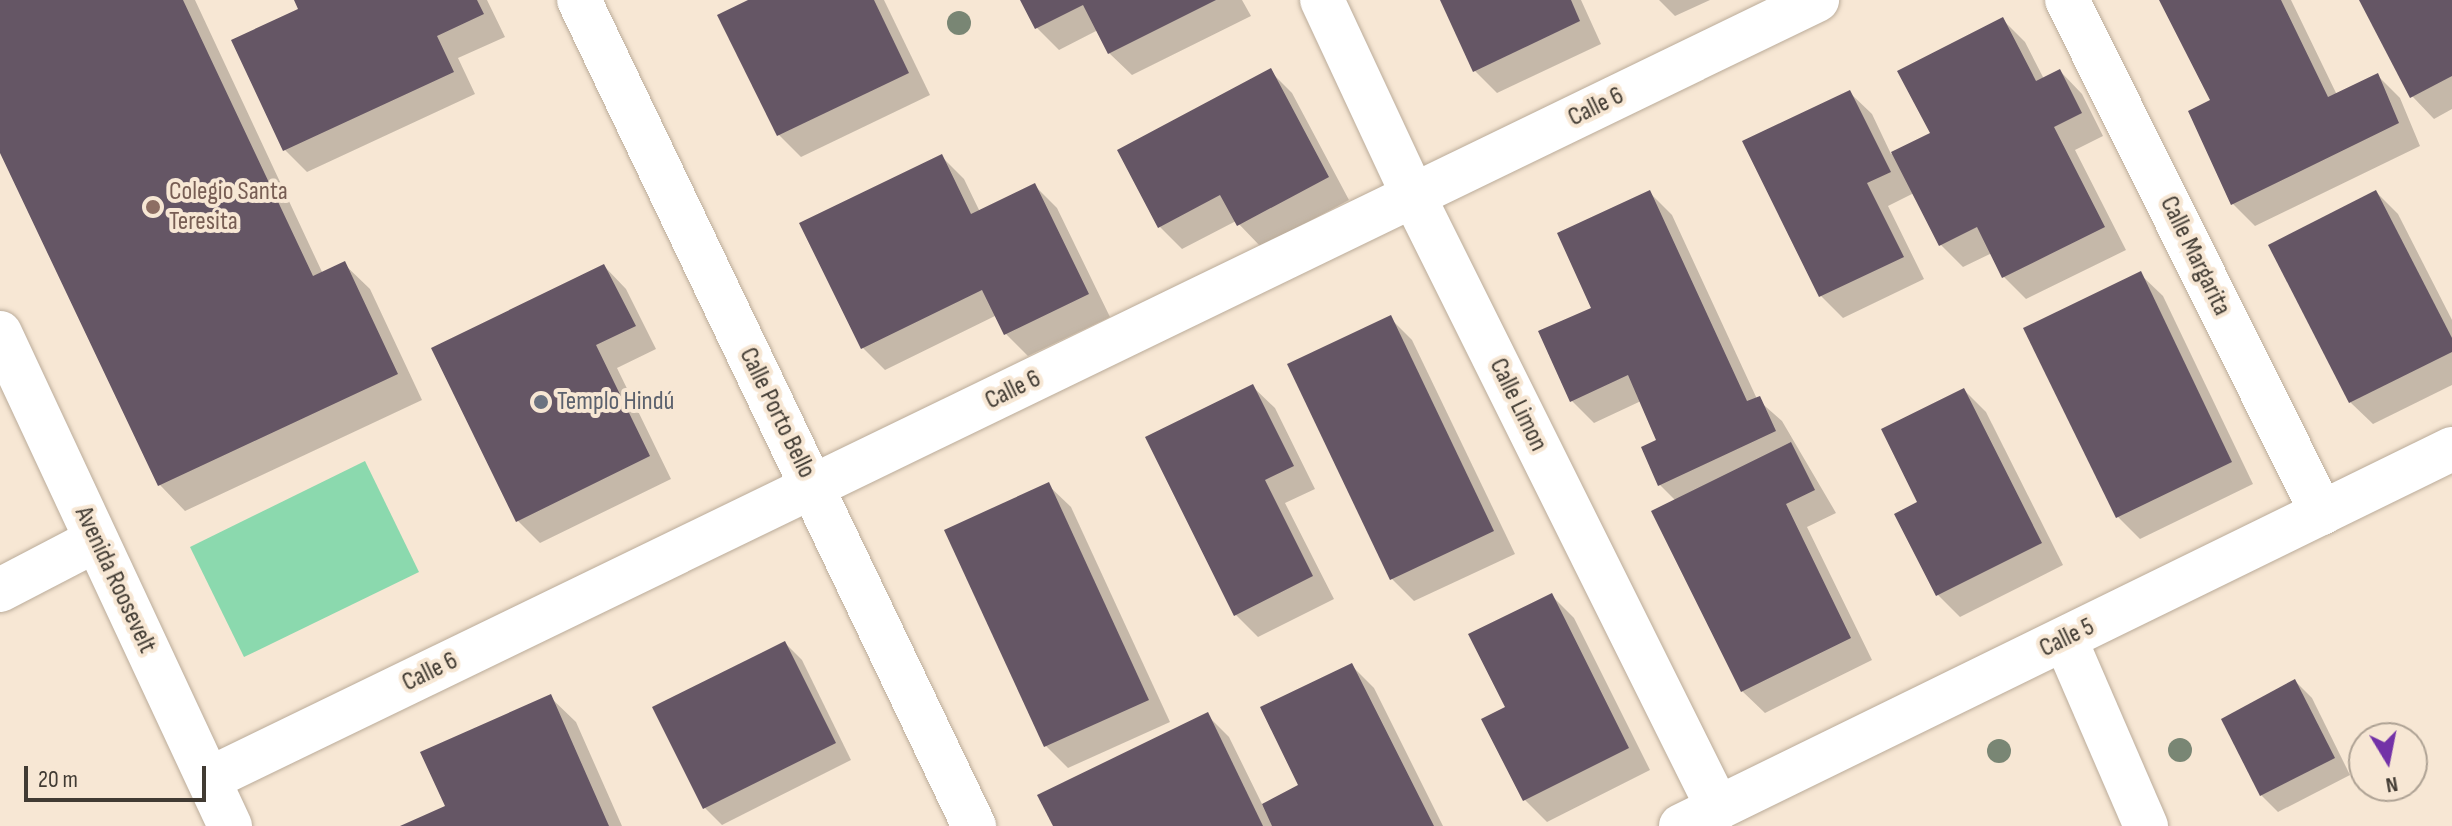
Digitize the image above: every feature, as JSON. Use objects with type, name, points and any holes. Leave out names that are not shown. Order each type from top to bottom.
[{"type":"street","name":"Calle Porto Bello","points":[[579,0],[974,826]]},
{"type":"street","name":"Calle Limon","points":[[1322,0],[1700,817]]},
{"type":"street","name":"Calle 6","points":[[209,779],[1817,0]]},
{"type":"street","name":"Calle Margarita","points":[[2067,0],[2322,513]]},
{"type":"street","name":"Avenida Roosevelt","points":[[0,333],[230,826]]},
{"type":"street","name":"Calle 5","points":[[1700,817],[2452,449]]},
{"type":"street","points":[[0,590],[96,540]]},
{"type":"street","points":[[2065,639],[2146,826]]},
{"type":"green space","points":[[365,461],[419,572],[244,657],[190,547]]},
{"type":"building","name":"Colegio Santa Teresita","points":[[0,0],[183,0],[313,276],[345,261],[398,374],[158,486],[0,153]]},
{"type":"building","points":[[294,0],[477,0],[484,14],[437,36],[454,72],[283,151],[231,40],[298,9]]},
{"type":"building","points":[[748,0],[874,0],[909,73],[777,136],[717,15]]},
{"type":"building","points":[[1020,0],[1216,0],[1108,54],[1083,5],[1035,29]]},
{"type":"building","points":[[1440,0],[1571,0],[1580,21],[1473,72]]},
{"type":"building","points":[[2159,0],[2281,0],[2328,97],[2378,73],[2399,123],[2231,205],[2188,111],[2210,100]]},
{"type":"building","points":[[2359,0],[2452,0],[2452,76],[2410,98]]},
{"type":"building","points":[[2003,17],[2036,81],[2060,69],[2082,113],[2054,127],[2105,227],[2002,278],[1977,227],[1939,246],[1891,152],[1930,133],[1897,71]]},
{"type":"building","points":[[1271,68],[1329,177],[1237,226],[1220,195],[1158,228],[1117,150]]},
{"type":"building","points":[[1850,90],[1891,172],[1867,183],[1904,257],[1819,297],[1742,141]]},
{"type":"building","points":[[942,154],[971,214],[1035,183],[1089,294],[1004,335],[982,290],[861,349],[799,223]]},
{"type":"building","points":[[1650,190],[1747,401],[1760,396],[1776,431],[1658,486],[1641,447],[1656,440],[1628,375],[1570,402],[1538,331],[1591,308],[1557,233]]},
{"type":"building","points":[[2376,190],[2452,338],[2452,352],[2349,403],[2268,245]]},
{"type":"building","name":"Templo Hindú","points":[[604,264],[636,326],[596,345],[650,456],[516,522],[431,348]]},
{"type":"building","points":[[2141,271],[2232,462],[2116,518],[2023,328]]},
{"type":"building","points":[[1391,315],[1494,531],[1390,580],[1287,364]]},
{"type":"building","points":[[1253,384],[1294,466],[1265,480],[1313,576],[1234,616],[1145,437]]},
{"type":"building","points":[[1964,388],[2042,543],[1936,596],[1894,514],[1917,502],[1881,429]]},
{"type":"building","points":[[1791,442],[1815,490],[1786,504],[1851,638],[1741,692],[1651,511]]},
{"type":"building","points":[[1049,482],[1149,700],[1044,747],[944,530]]},
{"type":"building","points":[[1552,593],[1629,748],[1523,801],[1481,719],[1505,707],[1468,634]]},
{"type":"building","points":[[785,641],[836,743],[703,809],[652,707]]},
{"type":"building","points":[[1352,663],[1434,826],[1272,826],[1262,804],[1298,785],[1260,707]]},
{"type":"building","points":[[2295,679],[2335,758],[2260,796],[2221,719]]},
{"type":"building","points":[[551,694],[609,826],[400,826],[445,806],[420,752]]},
{"type":"building","points":[[1208,712],[1263,826],[1053,826],[1037,795]]},
{"type":"place","name":"Colegio Santa Teresita","points":[[153,207]]},
{"type":"place","name":"Templo Hindú","points":[[541,402]]}]
